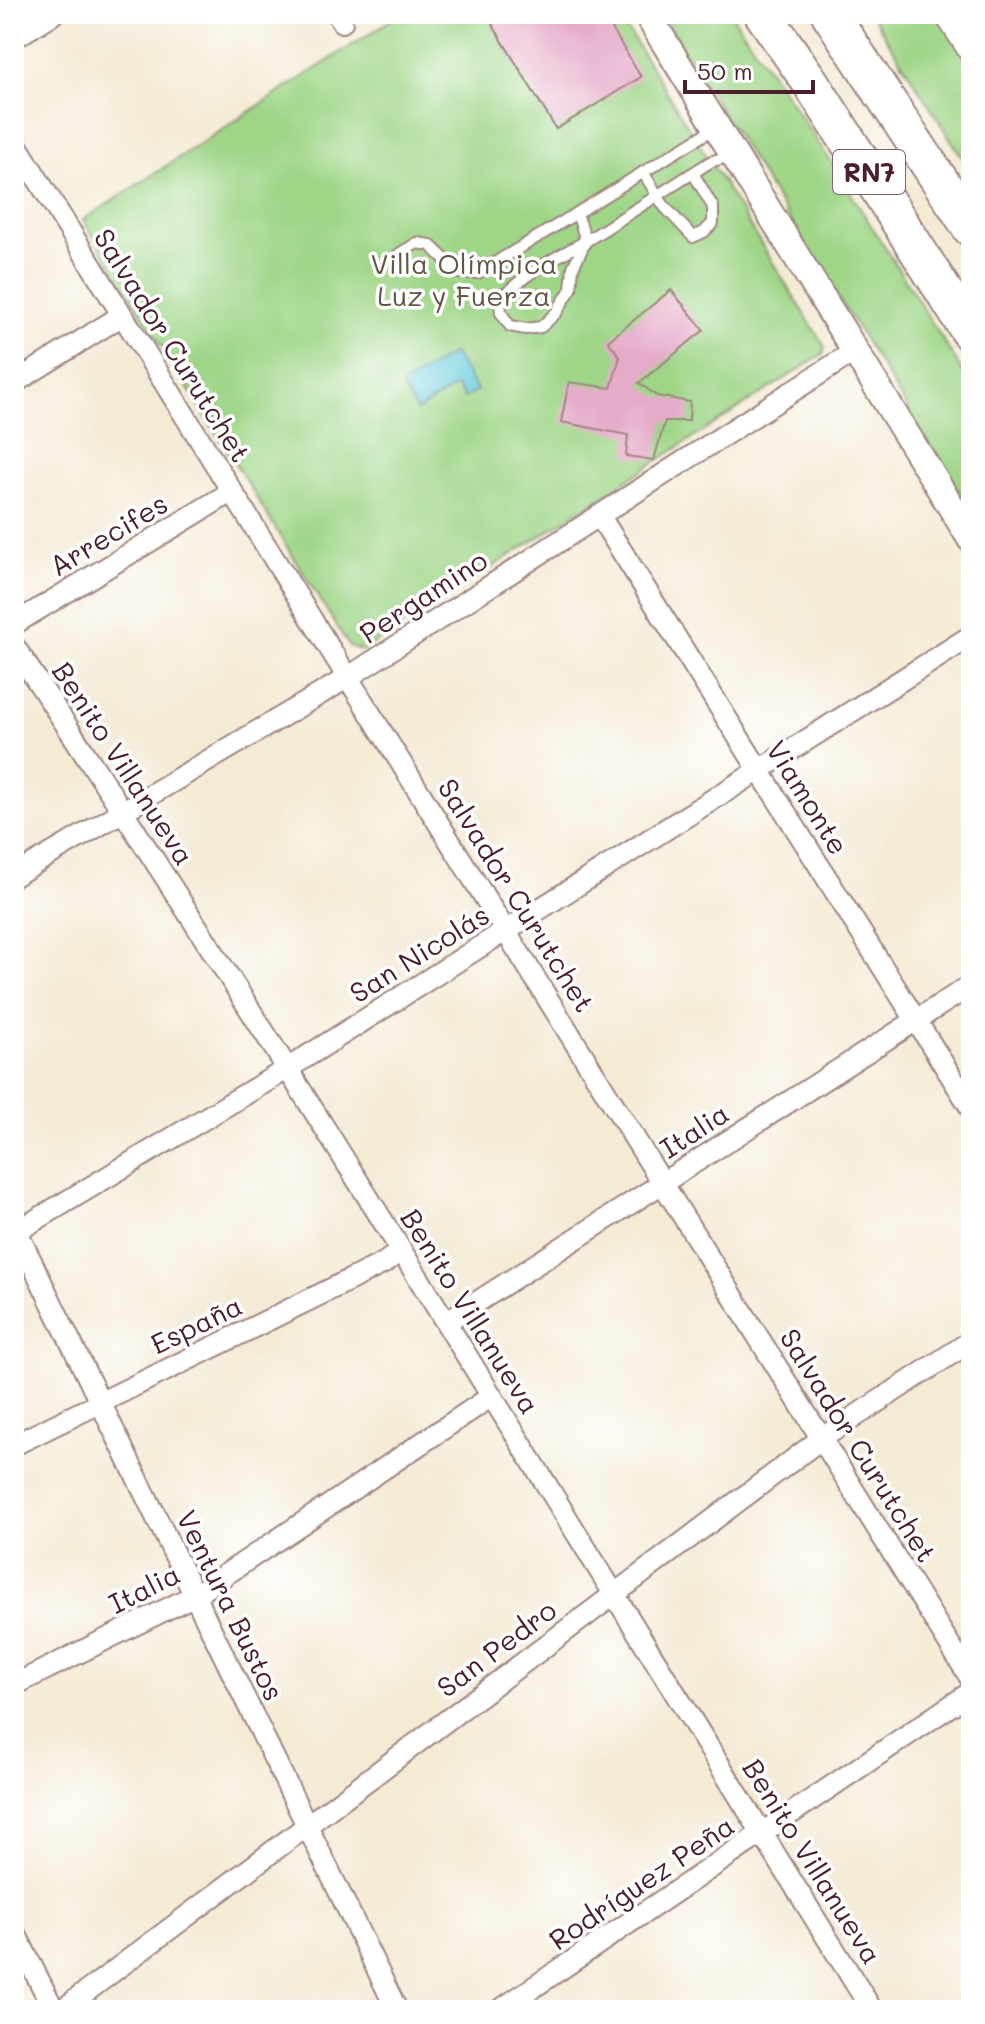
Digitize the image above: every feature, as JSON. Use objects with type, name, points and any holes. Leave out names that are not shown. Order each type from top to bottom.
[{"type":"highway","name":"RN7","points":[[763,14],[819,95],[971,334]]},
{"type":"highway","name":"RN7","points":[[830,14],[971,228]]},
{"type":"street","points":[[14,38],[53,14]]},
{"type":"street","points":[[647,14],[971,539]]},
{"type":"street","points":[[948,14],[971,49]]},
{"type":"street","name":"Salvador Curutchet","points":[[14,141],[971,1679]]},
{"type":"street","points":[[14,383],[121,316]]},
{"type":"street","name":"Pergamino","points":[[14,876],[347,678],[855,351]]},
{"type":"street","name":"Arrecifes","points":[[14,624],[231,492]]},
{"type":"street","name":"Viamonte","points":[[599,515],[971,1108]]},
{"type":"street","name":"San Nicolás","points":[[15,1230],[287,1069],[971,636]]},
{"type":"street","name":"Benito Villanueva","points":[[14,646],[287,1069],[872,2010]]},
{"type":"street","name":"Italia","points":[[446,1322],[971,985]]},
{"type":"street","name":"Ventura Bustos","points":[[15,1230],[397,2010]]},
{"type":"street","name":"España","points":[[14,1445],[384,1263],[401,1251]]},
{"type":"street","name":"San Pedro","points":[[62,2010],[822,1438],[971,1341]]},
{"type":"street","name":"Italia","points":[[14,1685],[195,1595],[492,1396]]},
{"type":"street","name":"Rodríguez Peña","points":[[500,2010],[971,1692]]},
{"type":"street","points":[[14,1931],[54,2010]]},
{"type":"lane","points":[[399,254],[417,243],[430,245],[459,273],[478,273],[717,127]]},
{"type":"lane","points":[[577,213],[586,241],[573,267],[571,289],[556,313],[541,327],[526,329],[510,326],[501,313],[500,300],[514,285],[540,266],[586,241],[710,162],[734,155]]},
{"type":"lane","points":[[643,172],[658,196],[693,237],[713,223],[713,207],[693,173]]},
{"type":"green space","name":"Villa Olímpica Luz y Fuerza","points":[[400,14],[618,14],[825,347],[823,354],[362,651],[349,646],[83,220]]},
{"type":"green space","points":[[661,14],[731,14],[828,157],[971,385],[971,510]]},
{"type":"green space","points":[[871,14],[938,14],[971,64],[971,171]]},
{"type":"water","points":[[453,353],[477,390],[464,398],[456,386],[417,411],[401,386]]},
{"type":"building","points":[[486,14],[603,14],[641,77],[556,129]]},
{"type":"building","points":[[671,290],[704,330],[639,383],[657,396],[690,402],[689,421],[665,421],[654,460],[626,456],[628,435],[561,422],[569,382],[611,388],[620,357],[608,341]]}]
